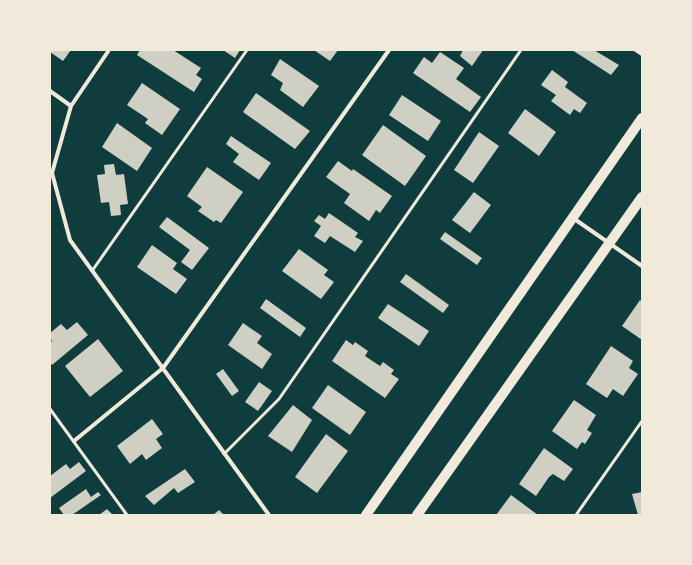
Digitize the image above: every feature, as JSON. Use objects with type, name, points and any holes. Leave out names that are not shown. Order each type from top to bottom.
[{"type":"main road","points":[[366,515],[642,118]]},
{"type":"main road","points":[[417,515],[642,197]]},
{"type":"street","points":[[109,50],[71,106],[52,174],[70,240],[269,515]]},
{"type":"street","points":[[74,441],[163,368],[389,50]]},
{"type":"street","points":[[636,50],[642,54]]},
{"type":"street","points":[[50,91],[71,106]]},
{"type":"street","points":[[572,218],[642,266]]},
{"type":"lane","points":[[92,271],[247,50]]},
{"type":"lane","points":[[224,454],[279,399],[522,50]]},
{"type":"lane","points":[[50,409],[127,515]]},
{"type":"lane","points":[[576,515],[642,421]]},
{"type":"building","points":[[50,50],[71,50],[63,61],[50,52]]},
{"type":"building","points":[[140,50],[173,50],[201,68],[196,75],[202,79],[194,92],[137,55]]},
{"type":"building","points":[[223,50],[240,50],[235,58]]},
{"type":"building","points":[[314,50],[338,50],[330,61]]},
{"type":"building","points":[[463,50],[483,50],[472,66],[460,56]]},
{"type":"building","points":[[572,50],[594,50],[619,65],[611,75]]},
{"type":"building","points":[[440,52],[464,68],[456,79],[481,97],[470,112],[413,73],[424,57],[432,63]]},
{"type":"building","points":[[280,59],[319,86],[303,107],[280,90],[283,83],[271,75]]},
{"type":"building","points":[[552,70],[568,82],[565,87],[587,103],[580,113],[574,109],[570,115],[551,101],[556,95],[541,85]]},
{"type":"building","points":[[142,83],[180,109],[162,135],[145,123],[148,119],[127,105]]},
{"type":"building","points":[[256,93],[310,131],[295,149],[243,112]]},
{"type":"building","points":[[402,95],[441,121],[428,141],[389,115]]},
{"type":"building","points":[[525,109],[556,132],[539,156],[508,133]]},
{"type":"building","points":[[117,123],[152,148],[137,171],[102,147]]},
{"type":"building","points":[[383,125],[426,156],[405,186],[362,155]]},
{"type":"building","points":[[479,132],[499,146],[473,183],[454,170]]},
{"type":"building","points":[[231,136],[271,163],[259,180],[233,162],[239,154],[226,144]]},
{"type":"building","points":[[338,161],[352,171],[353,169],[392,196],[380,213],[376,210],[369,221],[344,203],[350,194],[326,177]]},
{"type":"building","points":[[114,164],[116,175],[124,174],[128,204],[120,205],[121,215],[111,216],[109,202],[101,203],[97,175],[105,174],[104,165]]},
{"type":"building","points":[[207,167],[243,192],[221,223],[216,220],[214,222],[198,211],[202,207],[187,196]]},
{"type":"building","points":[[474,192],[491,205],[470,233],[452,220]]},
{"type":"building","points":[[329,213],[358,233],[355,237],[363,241],[355,252],[330,236],[325,243],[314,236],[321,226],[314,221],[319,215],[325,219]]},
{"type":"building","points":[[167,217],[209,248],[192,270],[181,262],[190,250],[159,227]]},
{"type":"building","points":[[445,232],[482,258],[477,265],[440,239]]},
{"type":"building","points":[[152,245],[177,263],[173,269],[187,279],[176,294],[137,267]]},
{"type":"building","points":[[299,249],[328,270],[324,275],[334,282],[321,299],[282,271]]},
{"type":"building","points":[[406,274],[449,305],[443,313],[400,282]]},
{"type":"building","points":[[266,299],[306,328],[300,337],[260,308]]},
{"type":"building","points":[[640,300],[642,302],[642,340],[622,326]]},
{"type":"building","points":[[388,304],[429,331],[419,346],[378,318]]},
{"type":"building","points":[[77,322],[88,335],[52,365],[50,362],[50,343],[52,341],[50,338],[50,333],[61,324],[67,330]]},
{"type":"building","points":[[243,323],[262,336],[257,343],[272,354],[262,369],[228,345]]},
{"type":"building","points":[[98,339],[123,371],[90,397],[65,366]]},
{"type":"building","points":[[346,340],[353,345],[355,342],[368,351],[365,356],[380,366],[383,362],[394,370],[391,374],[399,379],[385,398],[332,361]]},
{"type":"building","points":[[611,346],[633,361],[629,368],[638,374],[623,396],[613,389],[607,398],[586,384]]},
{"type":"building","points":[[223,369],[239,391],[232,396],[216,374]]},
{"type":"building","points":[[259,382],[272,391],[258,411],[245,402]]},
{"type":"building","points":[[328,385],[366,412],[350,435],[312,408]]},
{"type":"building","points":[[574,400],[596,415],[587,430],[592,433],[585,444],[582,442],[577,449],[552,431]]},
{"type":"building","points":[[293,405],[312,420],[292,452],[268,436]]},
{"type":"building","points":[[152,419],[163,434],[156,439],[162,448],[146,460],[142,454],[130,464],[117,446]]},
{"type":"building","points":[[326,434],[348,451],[317,493],[295,477]]},
{"type":"building","points":[[544,448],[573,469],[564,481],[553,474],[549,477],[536,496],[519,484]]},
{"type":"building","points":[[79,462],[86,471],[50,498],[50,476],[66,464],[70,469]]},
{"type":"building","points":[[185,469],[195,482],[178,493],[174,488],[154,505],[145,496]]},
{"type":"building","points":[[86,489],[91,497],[98,492],[101,495],[72,515],[64,515],[59,508]]},
{"type":"building","points":[[642,492],[642,515],[638,515],[632,494]]},
{"type":"building","points":[[511,495],[538,515],[496,515]]},
{"type":"building","points":[[107,509],[113,515],[99,515]]},
{"type":"building","points":[[219,510],[224,515],[213,515]]}]
